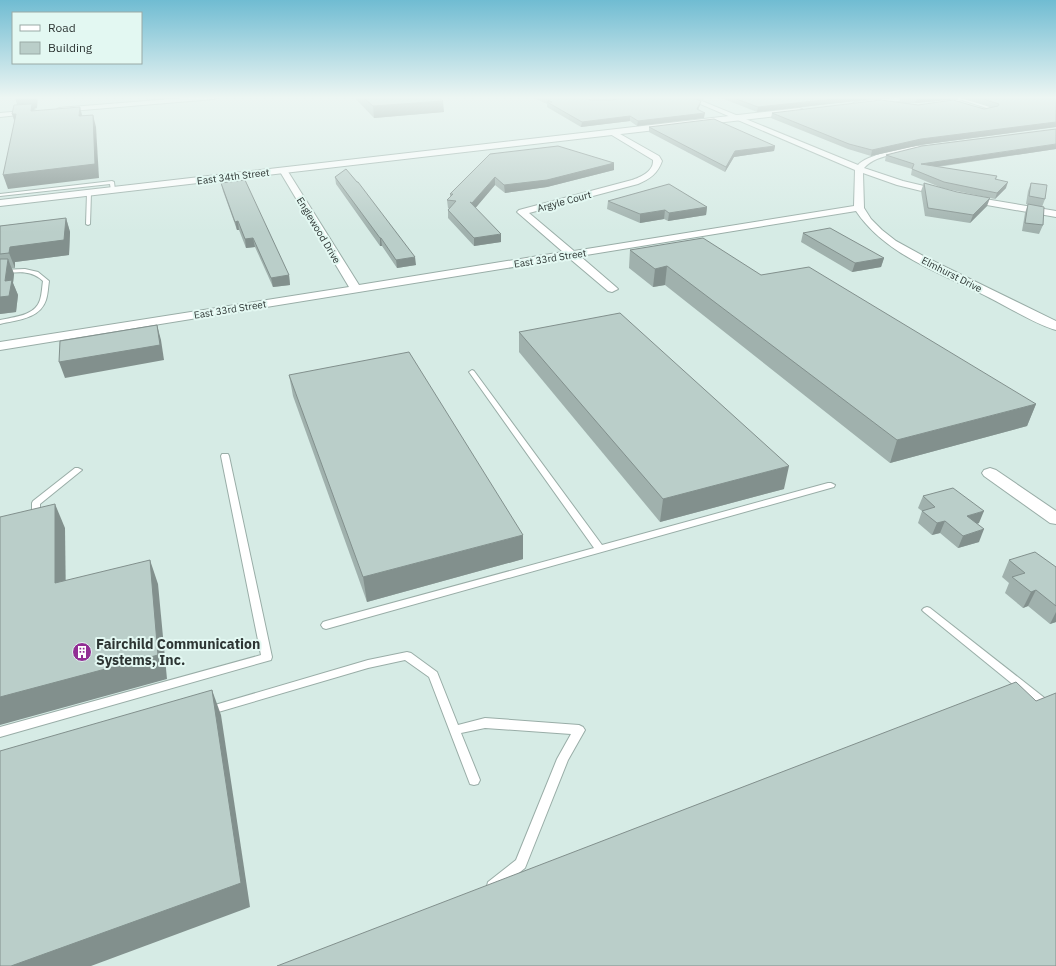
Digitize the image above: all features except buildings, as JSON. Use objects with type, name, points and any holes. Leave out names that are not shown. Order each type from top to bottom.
[{"type":"street","name":"East 34th Street","points":[[0,203],[525,142]]},
{"type":"street","name":"Argyle Court","points":[[612,289],[522,212],[645,178],[653,172],[658,161],[656,158],[630,142]]},
{"type":"street","points":[[795,142],[859,169],[900,183],[950,195]]},
{"type":"street","points":[[859,208],[859,169],[862,164],[881,156],[937,146]]},
{"type":"street","name":"Englewood Drive","points":[[283,170],[356,289]]},
{"type":"street","points":[[961,198],[1056,214]]},
{"type":"street","name":"East 33rd Street","points":[[0,346],[133,327],[356,289],[859,208]]},
{"type":"street","name":"Elmhurst Drive","points":[[859,208],[870,224],[903,248],[1056,326]]},
{"type":"street","points":[[990,473],[1056,519]]},
{"type":"lane","points":[[0,195],[112,182],[113,190]]},
{"type":"lane","points":[[88,224],[89,192]]},
{"type":"lane","points":[[0,272],[29,270],[40,274],[46,281],[43,303],[36,311],[15,319],[0,322]]},
{"type":"lane","points":[[472,372],[600,549]]},
{"type":"lane","points":[[0,732],[267,657],[225,456]]},
{"type":"lane","points":[[36,530],[36,503],[78,470]]},
{"type":"lane","points":[[326,625],[831,485]]},
{"type":"lane","points":[[927,610],[1056,713]]},
{"type":"lane","points":[[199,713],[368,664],[407,656],[433,675],[474,780]]},
{"type":"lane","points":[[455,730],[485,723],[579,730],[560,766],[521,864],[487,891],[480,894]]},
{"type":"place","name":"Fairchild Communication Systems, Inc.","points":[[82,652]]}]
